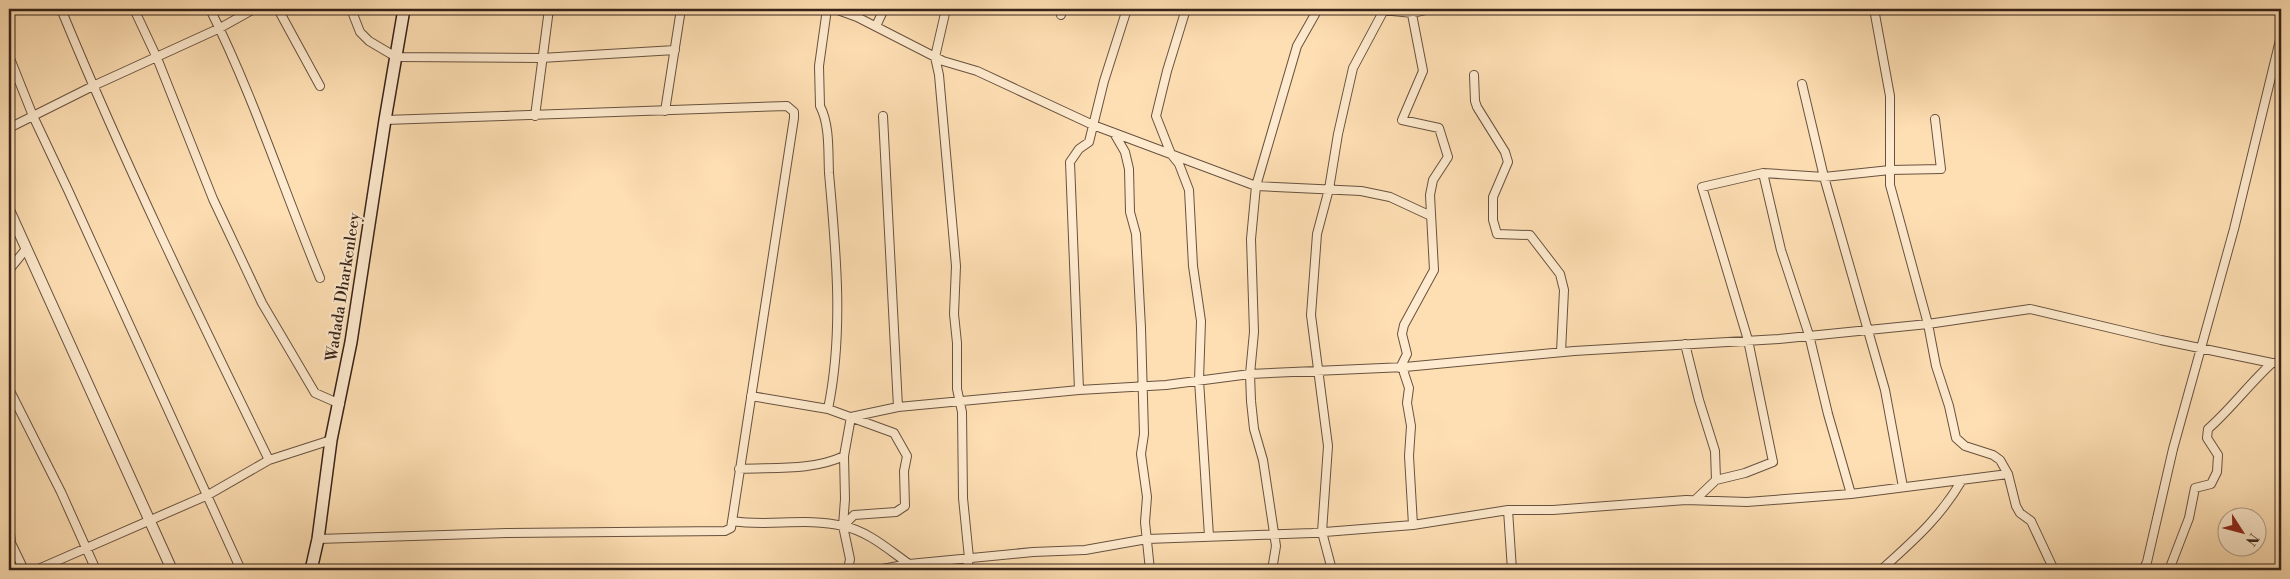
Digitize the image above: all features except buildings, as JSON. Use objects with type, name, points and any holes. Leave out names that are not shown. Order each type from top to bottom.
[{"type":"main road","name":"Wadada Dharkenleey","points":[[311,570],[318,539],[331,440],[352,342],[385,120],[404,9]]},
{"type":"street","points":[[61,9],[93,86],[206,331],[269,460]]},
{"type":"street","points":[[134,9],[157,58],[213,198],[262,303],[315,393],[340,404]]},
{"type":"street","points":[[210,9],[249,96],[320,278]]},
{"type":"street","points":[[9,128],[93,86],[220,28],[254,9]]},
{"type":"street","points":[[278,9],[320,86]]},
{"type":"street","points":[[351,9],[360,32],[375,45],[396,57],[541,58],[675,50]]},
{"type":"street","points":[[535,116],[541,58],[549,9]]},
{"type":"street","points":[[665,111],[681,9]]},
{"type":"street","points":[[827,9],[819,66],[820,106],[823,111],[828,145],[836,261],[836,337],[833,386],[828,409]]},
{"type":"street","points":[[834,9],[876,26],[935,57],[951,64],[977,71],[1093,125],[1256,186],[1361,191],[1390,197],[1431,216]]},
{"type":"street","points":[[876,26],[884,9]]},
{"type":"street","points":[[946,9],[935,57],[939,75],[956,266],[954,314],[960,401],[964,527],[969,558],[967,570]]},
{"type":"street","points":[[1079,390],[1070,162],[1079,149],[1089,142],[1104,81],[1127,9]]},
{"type":"street","points":[[1186,9],[1156,116],[1171,154],[1179,164],[1189,190],[1193,266],[1201,321],[1199,380],[1209,536]]},
{"type":"street","points":[[1272,570],[1276,552],[1263,460],[1254,429],[1250,374],[1254,332],[1251,239],[1256,186],[1297,46],[1318,9]]},
{"type":"street","points":[[1372,9],[1412,11],[1430,9]]},
{"type":"street","points":[[1874,9],[1890,96],[1890,185],[1928,324],[1936,366],[1949,406],[1956,438],[1965,446],[1993,455],[2000,460],[2008,474],[2016,506],[2020,513],[2031,521],[2054,570]]},
{"type":"street","points":[[1332,570],[1322,532],[1328,446],[1320,371],[1311,315],[1317,234],[1329,189],[1338,134],[1353,68],[1384,10]]},
{"type":"street","points":[[1412,11],[1423,71],[1402,120],[1440,128],[1448,157],[1433,180],[1430,195],[1434,270],[1404,325],[1402,334],[1407,354],[1403,367],[1409,388],[1407,403],[1411,426],[1409,456],[1413,525]]},
{"type":"street","points":[[2143,570],[2147,562],[2173,449],[2202,349],[2281,36]]},
{"type":"street","points":[[9,56],[33,116],[241,570]]},
{"type":"street","points":[[1474,75],[1477,107],[1506,152],[1508,162],[1493,197],[1493,220],[1497,234],[1530,235],[1560,274],[1564,290],[1561,352]]},
{"type":"street","points":[[1802,84],[1824,177],[1885,390],[1903,488]]},
{"type":"street","points":[[318,539],[508,533],[725,531],[731,528],[768,300],[794,112],[787,106],[385,120]]},
{"type":"street","points":[[883,116],[898,407]]},
{"type":"street","points":[[1694,500],[1716,480],[1745,473],[1774,462],[1748,340],[1702,187],[1763,173],[1824,177],[1890,170],[1941,169],[1935,119]]},
{"type":"street","points":[[1114,133],[1125,152],[1129,169],[1130,212],[1136,234],[1144,434],[1141,454],[1146,497],[1145,522],[1150,570]]},
{"type":"street","points":[[1763,173],[1781,250],[1809,335],[1828,414],[1851,494]]},
{"type":"street","points":[[9,210],[172,570]]},
{"type":"street","points":[[9,270],[26,249]]},
{"type":"street","points":[[850,417],[898,407],[1141,386],[1250,374],[1403,367],[1561,352],[1867,331],[2030,309],[2202,349],[2272,363],[2281,363]]},
{"type":"street","points":[[1685,344],[1699,400],[1715,450],[1716,480]]},
{"type":"street","points":[[2170,570],[2189,518],[2195,488],[2211,484],[2217,472],[2218,454],[2207,438],[2208,429],[2228,411],[2257,376],[2272,363]]},
{"type":"street","points":[[9,389],[29,426],[96,570]]},
{"type":"street","points":[[751,396],[828,409],[894,433],[902,443],[907,456],[904,471],[905,506],[896,512],[854,514],[843,526]]},
{"type":"street","points":[[848,570],[850,560],[843,526],[845,499],[844,456],[850,417]]},
{"type":"street","points":[[36,570],[208,495],[269,460],[331,440]]},
{"type":"street","points":[[740,469],[818,465],[844,456]]},
{"type":"street","points":[[877,570],[910,564],[969,558],[1085,550],[1148,539],[1322,532],[1413,525],[1508,510],[1553,510],[1694,500],[1747,502],[1851,494],[2008,474]]},
{"type":"street","points":[[1881,570],[1927,528],[1948,504],[1962,480]]},
{"type":"street","points":[[1508,510],[1512,570]]},
{"type":"street","points":[[732,521],[751,524],[782,521],[843,526],[874,539],[910,564]]},
{"type":"street","points":[[9,524],[11,542],[24,570]]}]
